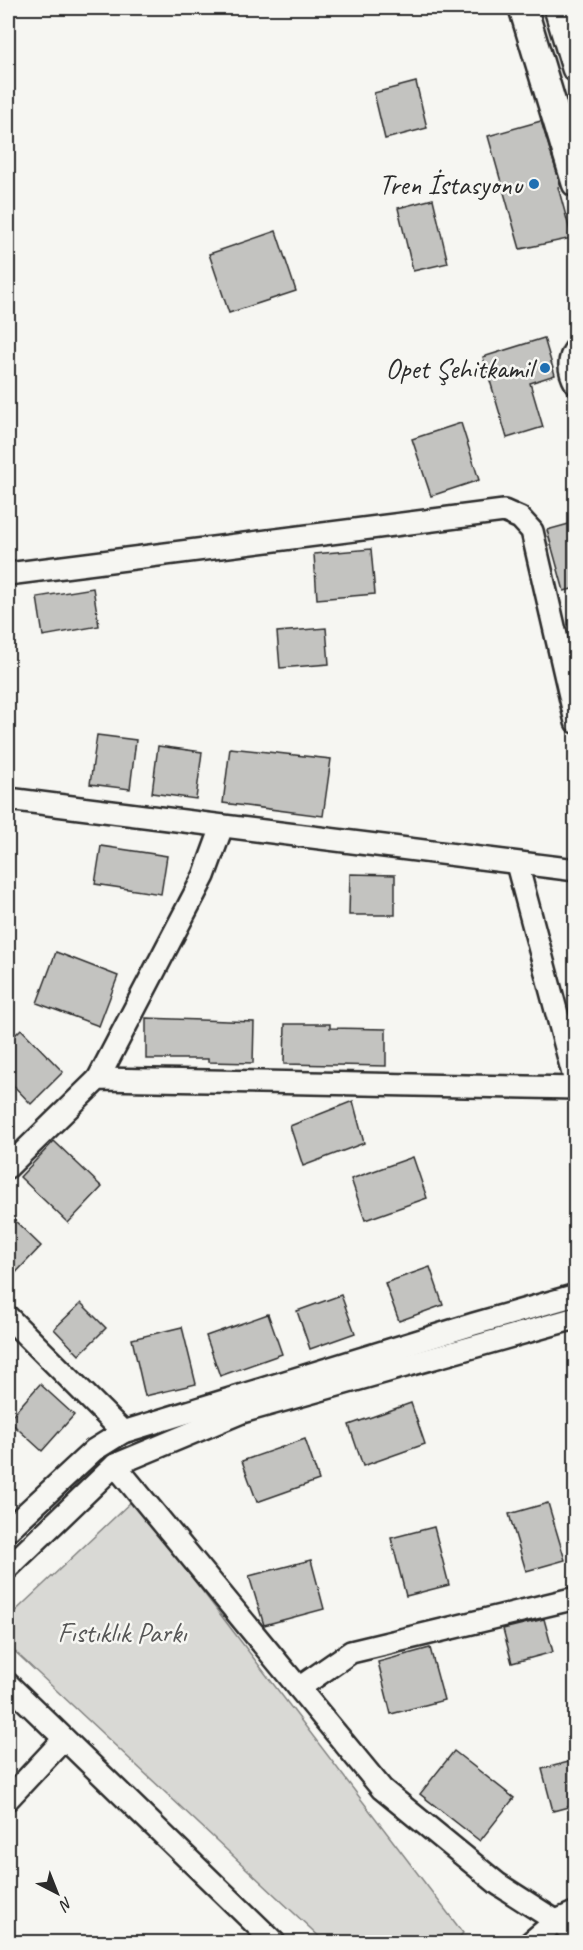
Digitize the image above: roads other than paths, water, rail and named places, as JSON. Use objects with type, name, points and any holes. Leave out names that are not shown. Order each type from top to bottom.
[{"type":"main road","points":[[523,8],[576,183]]},
{"type":"main road","points":[[558,8],[576,68]]},
{"type":"street","points":[[576,348],[572,352],[569,371],[576,384]]},
{"type":"street","points":[[8,574],[504,511],[520,518],[532,531],[576,722]]},
{"type":"street","points":[[9,801],[576,870]]},
{"type":"street","points":[[8,1167],[98,1079],[204,876],[222,827]]},
{"type":"street","points":[[98,1079],[576,1086],[518,864]]},
{"type":"street","points":[[8,1530],[94,1450],[123,1432],[576,1295]]},
{"type":"street","points":[[8,1317],[123,1432]]},
{"type":"street","points":[[8,1568],[115,1465],[242,1412],[576,1318]]},
{"type":"street","points":[[115,1465],[382,1789],[498,1884],[576,1934]]},
{"type":"street","points":[[299,1688],[351,1652],[576,1598]]},
{"type":"street","points":[[8,1684],[274,1942]]},
{"type":"street","points":[[8,1799],[64,1739]]},
{"type":"street","points":[[531,1942],[556,1922],[576,1912]]},
{"type":"place","name":"Tren İstasyonu","points":[[534,184]]},
{"type":"place","name":"Opet Şehitkamil","points":[[545,368]]},
{"type":"park label","name":"Fıstıklık Parkı","points":[[122,1632]]}]
